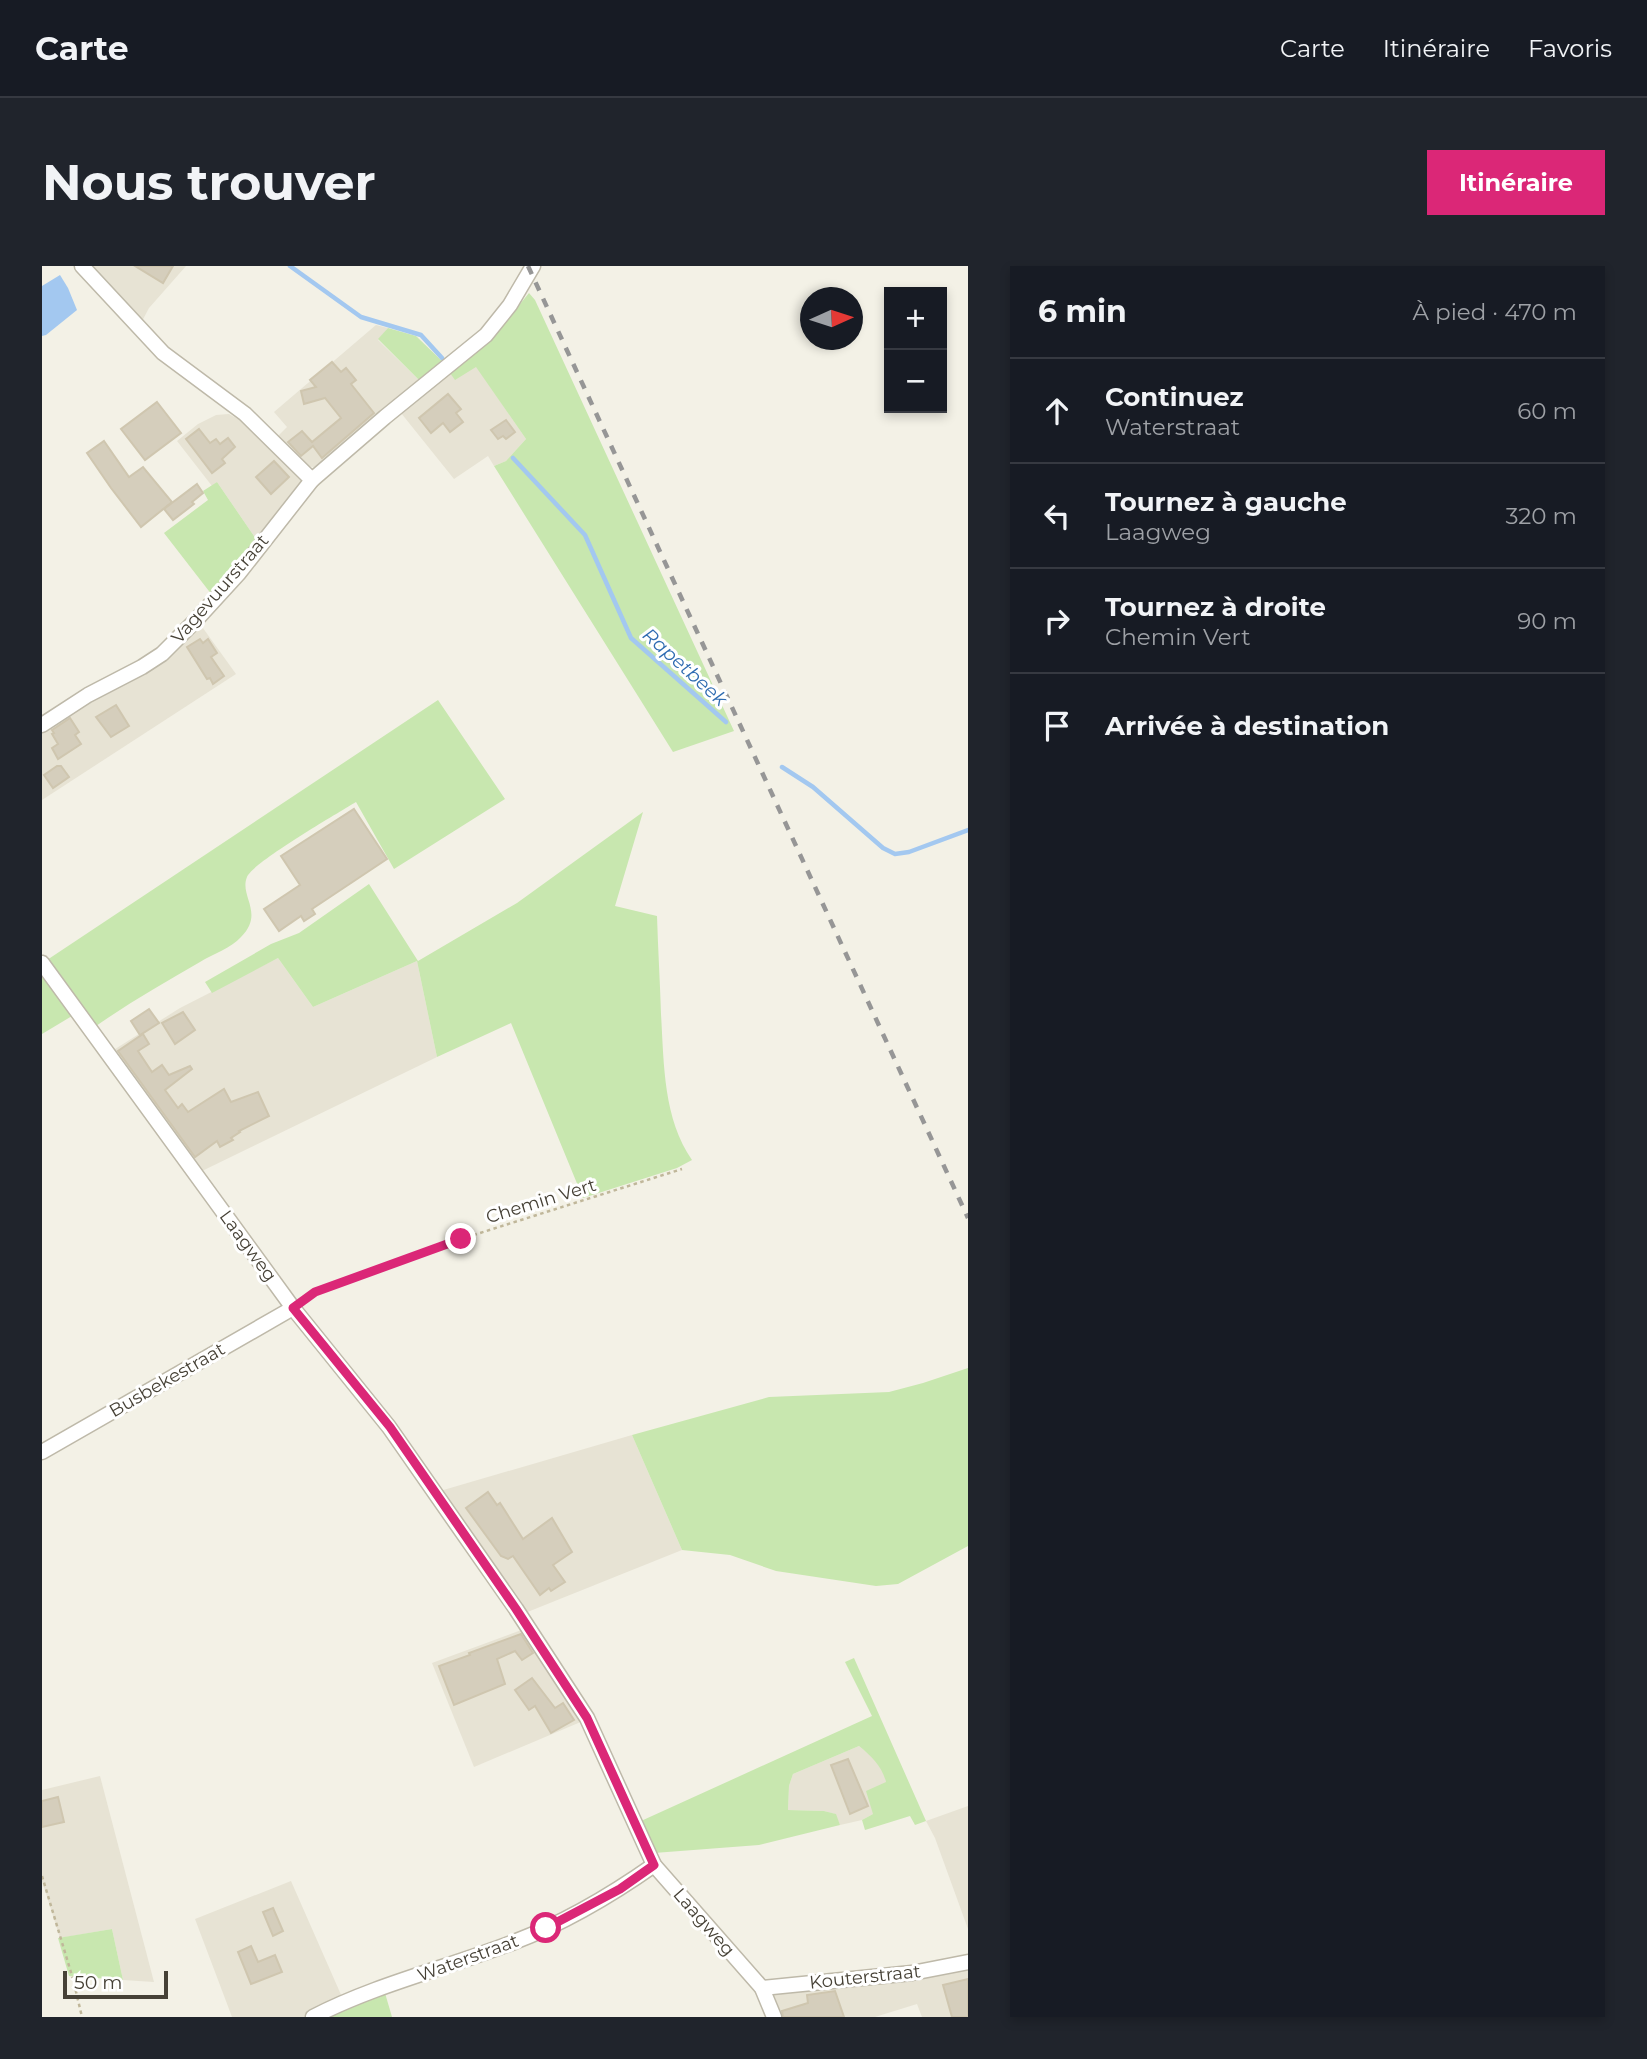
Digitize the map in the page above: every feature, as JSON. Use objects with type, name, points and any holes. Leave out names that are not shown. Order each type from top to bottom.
[{"type":"street","points":[[82,266],[163,353],[245,414],[312,480]]},
{"type":"street","points":[[515,266],[523,283]]},
{"type":"street","name":"Vagevuurstraat","points":[[42,725],[88,695],[162,654],[239,573],[312,480],[486,335],[510,305],[533,266]]},
{"type":"street","name":"Laagweg","points":[[42,963],[293,1308],[390,1427],[516,1609],[587,1718],[654,1865],[762,1989],[774,2017]]},
{"type":"street","name":"Busbekestraat","points":[[42,1452],[293,1308]]},
{"type":"street","name":"Waterstraat","points":[[313,2017],[546,1928],[620,1889],[654,1865]]},
{"type":"street","name":"Kouterstraat","points":[[762,1989],[912,1973],[968,1962]]},
{"type":"path","name":"Chemin Vert","points":[[293,1308],[315,1292],[461,1239],[682,1170]]},
{"type":"path","points":[[42,1876],[82,2017]]},
{"type":"shaded area","points":[[92,266],[186,266],[149,308],[140,325]]},
{"type":"shaded area","points":[[376,325],[388,328],[378,340],[420,381],[322,464],[305,466],[277,437],[287,427],[274,412]]},
{"type":"shaded area","points":[[476,366],[526,439],[506,461],[494,466],[488,456],[454,479],[401,413],[450,373]]},
{"type":"shaded area","points":[[229,414],[243,422],[301,481],[256,539],[217,482],[212,486],[177,441],[198,424],[216,415]]},
{"type":"shaded area","points":[[200,624],[236,674],[42,800],[42,731]]},
{"type":"shaded area","points":[[278,958],[313,1007],[417,961],[437,1057],[200,1172],[112,1051],[180,1008]]},
{"type":"shaded area","points":[[632,1435],[682,1550],[525,1613],[440,1491]]},
{"type":"shaded area","points":[[524,1629],[583,1721],[474,1767],[432,1663]]},
{"type":"shaded area","points":[[859,1746],[876,1760],[885,1776],[886,1782],[873,1814],[862,1820],[840,1825],[835,1814],[788,1810],[789,1786],[793,1774]]},
{"type":"shaded area","points":[[100,1776],[154,1982],[123,1980],[112,1929],[60,1938],[42,1881],[42,1790]]},
{"type":"shaded area","points":[[968,1806],[968,1929],[935,1838],[926,1821]]},
{"type":"shaded area","points":[[291,1881],[342,1997],[304,2017],[232,2017],[195,1919]]},
{"type":"shaded area","points":[[968,1968],[968,2017],[922,2017],[917,2004],[875,2017],[783,2017],[773,1993]]},
{"type":"green space","points":[[529,293],[535,300],[734,731],[673,752],[494,466],[506,461],[526,439],[476,367],[455,380],[450,373],[494,336]]},
{"type":"green space","points":[[388,328],[416,336],[443,362],[420,381],[378,339]]},
{"type":"green space","points":[[217,482],[256,539],[212,595],[164,533],[208,500],[203,491]]},
{"type":"green space","points":[[438,700],[505,799],[394,869],[356,802],[297,838],[252,870],[245,884],[251,920],[237,941],[96,1026],[47,960]]},
{"type":"green space","points":[[643,812],[615,906],[657,916],[667,1090],[675,1126],[692,1160],[677,1168],[583,1198],[511,1023],[437,1057],[417,961],[313,1007],[278,958],[212,993],[205,982],[271,944],[299,933],[369,884],[418,961],[517,903]]},
{"type":"green space","points":[[42,975],[72,1016],[42,1034]]},
{"type":"green space","points":[[968,1368],[968,1546],[898,1584],[876,1586],[776,1571],[730,1555],[682,1550],[632,1435],[769,1397],[889,1392]]},
{"type":"green space","points":[[854,1658],[926,1821],[915,1825],[910,1816],[865,1830],[862,1820],[873,1814],[866,1791],[886,1782],[879,1766],[859,1746],[793,1774],[789,1786],[788,1810],[836,1814],[840,1825],[759,1845],[654,1853],[641,1821],[872,1716],[845,1662]]},
{"type":"green space","points":[[112,1929],[123,1980],[69,1976],[58,1938]]},
{"type":"green space","points":[[385,1993],[392,2017],[325,2017]]},
{"type":"water","points":[[60,275],[77,310],[42,336],[42,286]]},
{"type":"building","points":[[135,266],[173,266],[163,283]]},
{"type":"building","points":[[332,362],[341,372],[346,368],[356,380],[351,384],[374,413],[322,458],[313,446],[301,456],[288,442],[302,431],[312,442],[341,418],[325,398],[304,404],[301,391],[316,387],[310,380]]},
{"type":"building","points":[[448,394],[461,409],[456,413],[463,422],[450,432],[443,423],[431,433],[419,418]]},
{"type":"building","points":[[157,402],[181,433],[145,460],[121,429]]},
{"type":"building","points":[[506,420],[515,432],[506,439],[503,436],[498,439],[491,430]]},
{"type":"building","points":[[199,429],[210,443],[216,439],[220,444],[228,438],[235,447],[222,459],[225,463],[212,473],[186,439]]},
{"type":"building","points":[[104,441],[129,477],[143,467],[172,502],[141,527],[87,453]]},
{"type":"building","points":[[274,461],[289,477],[271,494],[256,477]]},
{"type":"building","points":[[197,484],[203,493],[192,502],[194,504],[173,520],[164,509]]},
{"type":"building","points":[[200,639],[203,643],[208,639],[217,653],[211,657],[224,676],[213,684],[187,647]]},
{"type":"building","points":[[116,705],[129,726],[111,737],[96,717]]},
{"type":"building","points":[[70,718],[79,732],[75,735],[81,744],[58,759],[52,748],[58,744],[52,730]]},
{"type":"building","points":[[61,766],[69,777],[53,788],[44,775]]},
{"type":"building","points":[[354,809],[387,859],[312,909],[315,914],[304,921],[301,916],[279,931],[264,909],[300,885],[281,856]]},
{"type":"building","points":[[149,1009],[159,1023],[140,1035],[131,1021]]},
{"type":"building","points":[[183,1012],[195,1030],[175,1044],[162,1023]]},
{"type":"building","points":[[143,1034],[149,1044],[138,1051],[152,1072],[162,1065],[169,1075],[190,1066],[192,1069],[165,1090],[178,1108],[182,1104],[188,1112],[224,1089],[231,1102],[258,1092],[269,1116],[239,1131],[231,1138],[233,1140],[220,1147],[217,1141],[195,1157],[118,1051]]},
{"type":"building","points":[[488,1492],[497,1505],[500,1503],[523,1539],[552,1518],[572,1552],[553,1565],[565,1582],[540,1595],[513,1556],[508,1559],[501,1556],[466,1508]]},
{"type":"building","points":[[521,1634],[533,1653],[522,1660],[515,1651],[497,1659],[505,1684],[454,1705],[439,1666]]},
{"type":"building","points":[[532,1678],[555,1708],[563,1703],[574,1720],[551,1733],[535,1706],[529,1710],[515,1690]]},
{"type":"building","points":[[848,1759],[868,1806],[850,1814],[831,1765]]},
{"type":"building","points":[[58,1797],[64,1822],[42,1827],[42,1801]]},
{"type":"building","points":[[273,1908],[283,1931],[273,1936],[263,1912]]},
{"type":"building","points":[[251,1946],[258,1962],[275,1955],[282,1972],[251,1984],[238,1952]]},
{"type":"building","points":[[968,1979],[968,2017],[952,2017],[943,1985]]},
{"type":"building","points":[[835,1991],[844,2017],[783,2017],[782,2011],[808,2003],[807,1995]]},
{"type":"waterway","name":"Rapetbeek","points":[[290,266],[361,317],[421,335],[442,358]]},
{"type":"waterway","name":"Rapetbeek","points":[[513,458],[585,535],[631,638],[726,722]]},
{"type":"waterway","name":"Rapetbeek","points":[[782,767],[813,787],[883,848],[895,854],[909,852],[968,830]]},
{"type":"railway","points":[[528,266],[968,1218]]},
{"type":"route","points":[[461,1239],[315,1292],[293,1308],[390,1427],[516,1609],[587,1718],[654,1865],[581,1912],[546,1928]]}]
